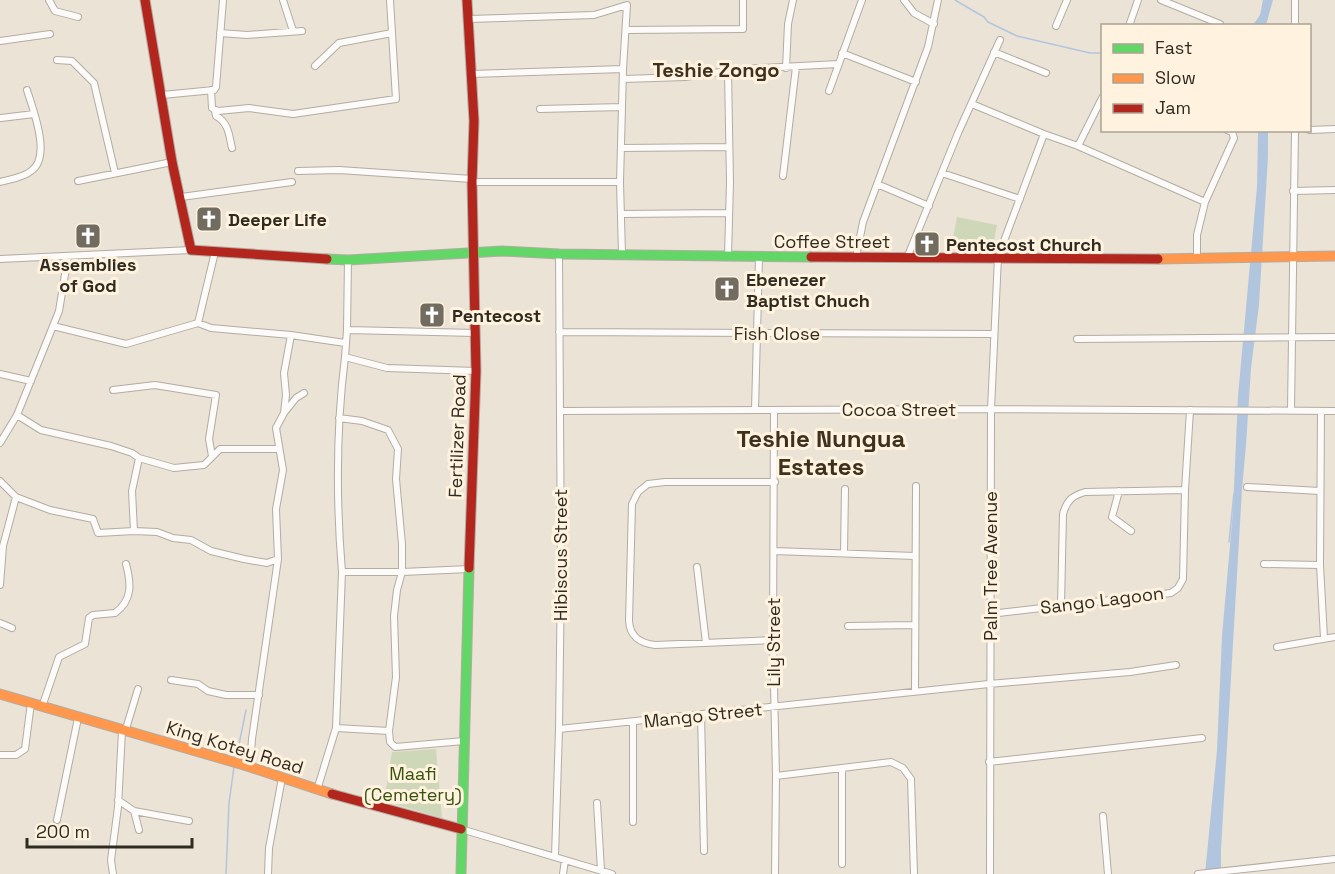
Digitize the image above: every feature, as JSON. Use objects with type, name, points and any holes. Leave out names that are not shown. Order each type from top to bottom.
[{"type":"street","points":[[49,0],[55,10],[78,17]]},
{"type":"street","points":[[0,259],[191,250],[172,162],[145,0]]},
{"type":"street","points":[[162,95],[211,90],[216,87],[223,0]]},
{"type":"street","points":[[283,0],[293,31]]},
{"type":"street","points":[[215,111],[249,108],[293,114],[394,100],[397,97],[390,0]]},
{"type":"street","name":"Fertilizer Road","points":[[461,874],[477,333],[472,181],[474,121],[467,0]]},
{"type":"street","points":[[626,30],[743,28],[743,0]]},
{"type":"street","points":[[786,68],[788,24],[793,0]]},
{"type":"street","points":[[829,92],[862,0]]},
{"type":"street","points":[[904,0],[914,14],[934,24]]},
{"type":"street","points":[[856,257],[859,236],[916,82],[939,0]]},
{"type":"street","points":[[1056,26],[1066,0]]},
{"type":"street","points":[[1130,24],[1138,0]]},
{"type":"street","points":[[1161,0],[1220,24]]},
{"type":"street","points":[[1295,0],[1295,24]]},
{"type":"street","points":[[468,19],[594,15],[628,3],[623,69],[620,182],[622,255]]},
{"type":"street","points":[[220,33],[246,35],[302,31]]},
{"type":"street","points":[[315,66],[339,43],[392,33]]},
{"type":"street","points":[[0,41],[50,34]]},
{"type":"street","points":[[907,258],[1000,40]]},
{"type":"street","points":[[994,52],[1046,73]]},
{"type":"street","points":[[842,53],[916,82]]},
{"type":"street","points":[[57,60],[72,62],[94,83],[115,173]]},
{"type":"street","points":[[623,79],[685,77],[838,64]]},
{"type":"street","points":[[783,176],[796,67]]},
{"type":"street","points":[[471,74],[623,69]]},
{"type":"street","points":[[728,72],[728,256]]},
{"type":"street","points":[[0,182],[27,174],[37,166],[41,144],[27,90]]},
{"type":"street","points":[[211,90],[212,108],[226,126],[232,148]]},
{"type":"street","points":[[1078,146],[1101,100]]},
{"type":"street","points":[[972,104],[1078,146],[1205,202]]},
{"type":"street","points":[[540,109],[622,107]]},
{"type":"street","points":[[1,118],[34,114]]},
{"type":"street","points":[[1311,130],[1335,129]]},
{"type":"street","points":[[1197,259],[1197,235],[1205,202],[1234,138],[1232,132]]},
{"type":"street","points":[[1295,132],[1292,410],[1335,411]]},
{"type":"street","name":"Palm Tree Avenue","points":[[990,874],[991,409],[998,257],[1044,134]]},
{"type":"street","points":[[621,148],[729,147]]},
{"type":"street","points":[[78,181],[172,162]]},
{"type":"street","points":[[298,171],[339,170],[472,181],[620,182]]},
{"type":"street","points":[[942,173],[1020,199]]},
{"type":"street","points":[[181,197],[292,182]]},
{"type":"street","points":[[877,184],[929,206]]},
{"type":"street","points":[[1293,191],[1335,190]]},
{"type":"street","points":[[622,214],[729,213]]},
{"type":"street","name":"Coffee Street","points":[[191,250],[348,260],[502,251],[559,254],[907,258],[1197,259],[1293,255],[1335,256]]},
{"type":"street","points":[[198,323],[215,252]]},
{"type":"street","name":"Hibiscus Street","points":[[555,857],[560,729],[559,254]]},
{"type":"street","points":[[0,443],[17,415],[53,326],[68,256]]},
{"type":"street","points":[[754,410],[759,256]]},
{"type":"street","points":[[317,790],[336,728],[342,572],[337,490],[339,418],[347,330],[348,260]]},
{"type":"street","points":[[53,326],[126,344],[198,323],[211,328],[291,335],[345,343]]},
{"type":"street","points":[[347,330],[477,333]]},
{"type":"street","name":"Fish Close","points":[[560,332],[994,334]]},
{"type":"street","points":[[284,413],[286,395],[284,373],[291,335]]},
{"type":"street","points":[[1077,339],[1335,337]]},
{"type":"street","points":[[345,357],[387,368],[476,371]]},
{"type":"street","points":[[0,374],[31,381]]},
{"type":"street","points":[[113,390],[155,385],[216,395],[209,439],[212,456]]},
{"type":"street","points":[[247,766],[278,559],[276,509],[283,470],[276,428],[296,398],[304,393]]},
{"type":"street","name":"Lily Street","points":[[774,410],[775,874]]},
{"type":"street","name":"Sango Lagoon","points":[[990,614],[1171,593],[1178,588],[1183,579],[1190,410]]},
{"type":"street","name":"Cocoa Street","points":[[560,411],[1292,410]]},
{"type":"street","points":[[1321,411],[1320,565],[1324,638]]},
{"type":"street","points":[[17,415],[41,430],[111,447],[174,468],[204,465],[220,449],[279,449]]},
{"type":"street","points":[[339,418],[362,421],[388,430],[398,449],[396,479],[402,544],[402,572],[395,601],[396,676],[389,731],[390,742],[395,747],[464,741]]},
{"type":"street","points":[[134,531],[132,491],[139,458]]},
{"type":"street","points":[[0,481],[16,497],[50,510],[93,519],[98,532],[157,532],[173,538],[191,540],[211,551],[244,559],[267,563],[278,559]]},
{"type":"street","points":[[773,640],[656,645],[645,644],[635,638],[630,628],[632,504],[638,492],[648,484],[665,482],[774,482]]},
{"type":"street","points":[[915,691],[916,486]]},
{"type":"street","points":[[1247,487],[1320,491]]},
{"type":"street","points":[[844,553],[845,489]]},
{"type":"street","points":[[1061,605],[1063,514],[1067,503],[1074,495],[1085,492],[1185,490]]},
{"type":"street","points":[[1119,491],[1112,517],[1131,531]]},
{"type":"street","points":[[0,585],[3,546],[16,497]]},
{"type":"street","points":[[774,551],[915,556]]},
{"type":"street","points":[[42,706],[59,657],[86,644],[89,618],[93,615],[115,613],[128,598],[130,580],[126,564]]},
{"type":"street","points":[[1264,564],[1320,565]]},
{"type":"street","points":[[698,567],[706,643]]},
{"type":"street","points":[[342,572],[469,569]]},
{"type":"street","points":[[0,623],[12,628]]},
{"type":"street","points":[[848,626],[915,625]]},
{"type":"street","points":[[1277,647],[1335,637]]},
{"type":"street","name":"Mango Street","points":[[560,729],[915,691],[1130,672],[1176,665]]},
{"type":"street","points":[[171,680],[198,684],[208,691],[226,695],[258,695]]},
{"type":"street","points":[[113,874],[111,860],[124,732],[138,689]]},
{"type":"street","name":"King Kotey Road","points":[[0,694],[124,732],[227,759],[317,790],[461,829]]},
{"type":"street","points":[[0,755],[16,755],[25,749],[31,703]]},
{"type":"street","points":[[701,714],[704,851]]},
{"type":"street","points":[[57,820],[78,718]]},
{"type":"street","points":[[633,722],[633,822]]},
{"type":"street","points":[[336,728],[389,731]]},
{"type":"street","points":[[989,762],[1202,738]]},
{"type":"street","points":[[776,776],[891,762],[903,768],[911,778],[914,874]]},
{"type":"street","points":[[842,768],[842,864]]},
{"type":"street","points":[[268,874],[269,848],[282,778]]},
{"type":"street","points":[[118,800],[134,811],[189,821]]},
{"type":"street","points":[[597,803],[601,870]]},
{"type":"street","points":[[134,811],[139,830]]},
{"type":"street","points":[[1103,816],[1108,874]]},
{"type":"street","points":[[461,829],[612,874]]},
{"type":"street","points":[[1200,874],[1268,871],[1335,859]]},
{"type":"street","points":[[563,874],[565,860]]},
{"type":"green space","points":[[957,217],[997,225],[992,251],[952,243]]},
{"type":"green space","name":"Maafi (Cemetery)","points":[[436,749],[442,818],[384,801],[392,752]]},
{"type":"water","points":[[1263,0],[1273,0],[1266,24],[1254,24],[1260,15]]},
{"type":"water","points":[[1258,132],[1268,132],[1259,305],[1251,368],[1242,489],[1221,874],[1205,874],[1217,750],[1222,636],[1233,511],[1238,396],[1257,187]]},
{"type":"waterway","points":[[955,0],[984,17],[988,22],[1017,36],[1090,53],[1101,53]]},
{"type":"waterway","points":[[1229,542],[1234,493]]},
{"type":"waterway","points":[[236,759],[246,710]]},
{"type":"waterway","points":[[226,874],[229,803],[234,767]]},
{"type":"traffic: fast","points":[[327,259],[348,260],[502,251],[559,254],[811,257]]},
{"type":"traffic: fast","points":[[461,874],[469,568]]},
{"type":"traffic: slow","points":[[1158,259],[1335,256]]},
{"type":"traffic: slow","points":[[0,694],[244,765],[332,794]]},
{"type":"traffic: jam","points":[[145,0],[172,162],[191,250],[327,259]]},
{"type":"traffic: jam","points":[[467,0],[474,121],[472,182],[476,371],[469,568]]},
{"type":"traffic: jam","points":[[811,257],[1158,259]]},
{"type":"traffic: jam","points":[[332,794],[461,829]]},
{"type":"place","name":"Deeper Life","points":[[209,219]]},
{"type":"place","name":"Assemblies of God","points":[[88,236]]},
{"type":"place","name":"Pentecost Church","points":[[927,244]]},
{"type":"place","name":"Ebenezer Baptist Chuch","points":[[727,289]]},
{"type":"place","name":"Pentecost","points":[[432,315]]},
{"type":"district","name":"Teshie Zongo","points":[[716,70]]},
{"type":"district","name":"Teshie Nungua Estates","points":[[821,452]]}]
